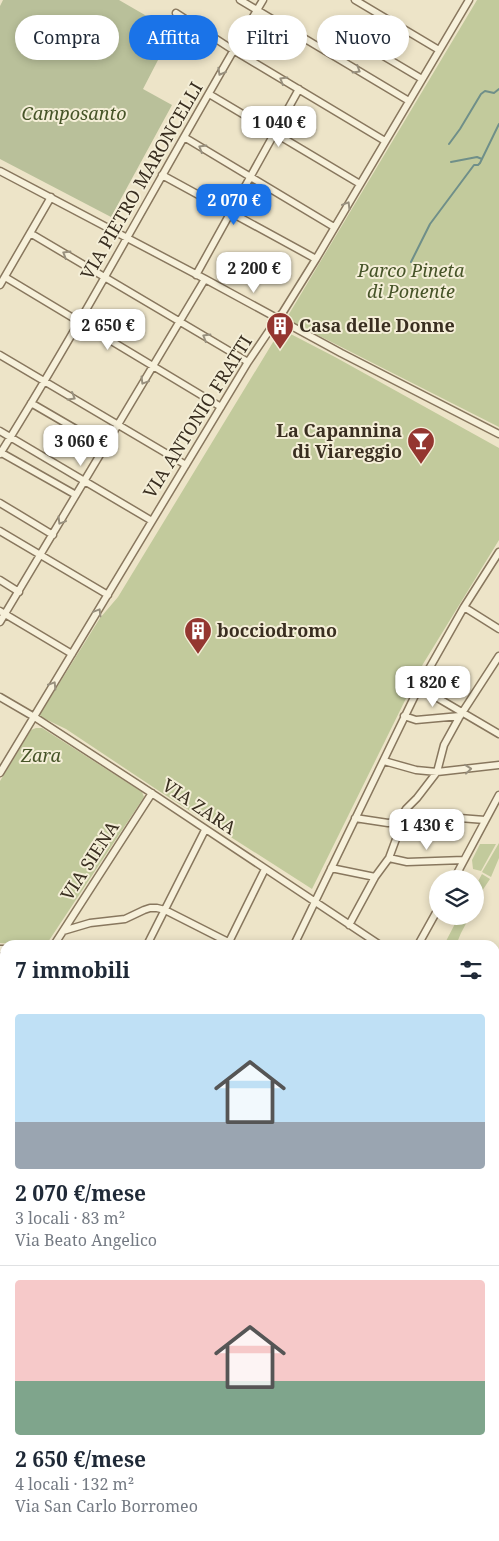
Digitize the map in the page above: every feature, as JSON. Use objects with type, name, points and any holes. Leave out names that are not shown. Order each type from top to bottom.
[{"type":"street","points":[[240,0],[409,101]]},
{"type":"street","name":"VIA PIETRO MARONCELLI","points":[[254,15],[264,0]]},
{"type":"street","points":[[355,0],[440,50]]},
{"type":"street","name":"VIA ANTONIO FRATTI","points":[[0,773],[248,362],[283,312],[316,258],[469,0]]},
{"type":"street","points":[[176,13],[228,47]]},
{"type":"street","name":"VIA PIETRO MARONCELLI","points":[[0,453],[105,277],[228,59]]},
{"type":"street","points":[[250,60],[385,141]]},
{"type":"street","points":[[389,60],[422,80]]},
{"type":"street","points":[[196,275],[299,89]]},
{"type":"street","points":[[209,94],[360,184]]},
{"type":"street","points":[[184,138],[334,227]]},
{"type":"street","points":[[0,171],[356,361],[499,434]]},
{"type":"street","points":[[162,175],[316,258]]},
{"type":"street","points":[[0,285],[51,197]]},
{"type":"street","points":[[30,233],[248,362]]},
{"type":"street","points":[[5,277],[221,407]]},
{"type":"street","points":[[0,622],[2,612],[19,592],[205,279]]},
{"type":"street","points":[[0,355],[186,465]]},
{"type":"street","points":[[31,403],[105,446]]},
{"type":"street","points":[[0,430],[152,521]]},
{"type":"street","points":[[0,453],[76,495]]},
{"type":"street","points":[[0,503],[52,535]]},
{"type":"street","points":[[0,530],[108,596]]},
{"type":"street","points":[[296,940],[419,687],[464,608],[499,552]]},
{"type":"street","points":[[0,580],[19,592]]},
{"type":"street","points":[[464,608],[499,629]]},
{"type":"street","points":[[2,612],[72,654]]},
{"type":"street","points":[[349,925],[375,877],[389,858],[406,809],[437,772],[444,745],[499,656]]},
{"type":"street","points":[[419,687],[461,715],[499,734]]},
{"type":"street","name":"VIA ZARA","points":[[0,697],[152,793],[372,940]]},
{"type":"street","points":[[404,716],[416,720],[461,715]]},
{"type":"street","points":[[384,760],[416,770],[437,772],[499,766]]},
{"type":"street","name":"VIA SIENA","points":[[57,940],[152,793]]},
{"type":"street","points":[[459,870],[499,795]]},
{"type":"street","points":[[355,818],[388,823],[401,822],[422,815],[485,820]]},
{"type":"street","points":[[150,940],[205,830]]},
{"type":"street","points":[[389,858],[407,862],[464,860]]},
{"type":"street","points":[[331,868],[375,877]]},
{"type":"street","points":[[230,940],[265,870]]},
{"type":"street","points":[[63,931],[90,923],[125,920],[144,910],[159,908],[222,940]]},
{"type":"street","points":[[421,940],[429,925]]},
{"type":"green space","name":"Camposanto","points":[[3,0],[119,0],[145,15],[129,15],[129,60],[158,60],[143,89],[172,105],[111,217],[0,159],[0,6]]},
{"type":"green space","name":"Parco Pineta di Ponente","points":[[477,0],[499,0],[499,427],[286,319]]},
{"type":"green space","points":[[281,329],[499,448],[499,540],[423,664],[312,889],[66,729],[39,716],[100,618],[118,597]]},
{"type":"green space","name":"Zara","points":[[42,728],[142,792],[144,797],[49,940],[0,940],[0,781],[31,730]]},
{"type":"green space","points":[[499,843],[499,858],[491,877],[484,873],[483,870]]},
{"type":"green space","points":[[480,844],[496,844],[482,870],[473,869],[472,860]]},
{"type":"green space","points":[[484,875],[490,879],[484,888]]},
{"type":"green space","points":[[454,925],[465,925],[461,933],[458,940],[447,940]]},
{"type":"waterway","points":[[449,144],[481,94],[485,91],[494,93],[499,89]]},
{"type":"waterway","points":[[411,262],[430,224],[474,165],[480,163],[499,124]]},
{"type":"waterway","points":[[451,162],[477,157],[482,159]]},
{"type":"place","name":"Casa delle Donne","points":[[280,350]]},
{"type":"place","name":"La Capannina di Viareggio","points":[[421,465]]},
{"type":"place","name":"bocciodromo","points":[[198,655]]}]
